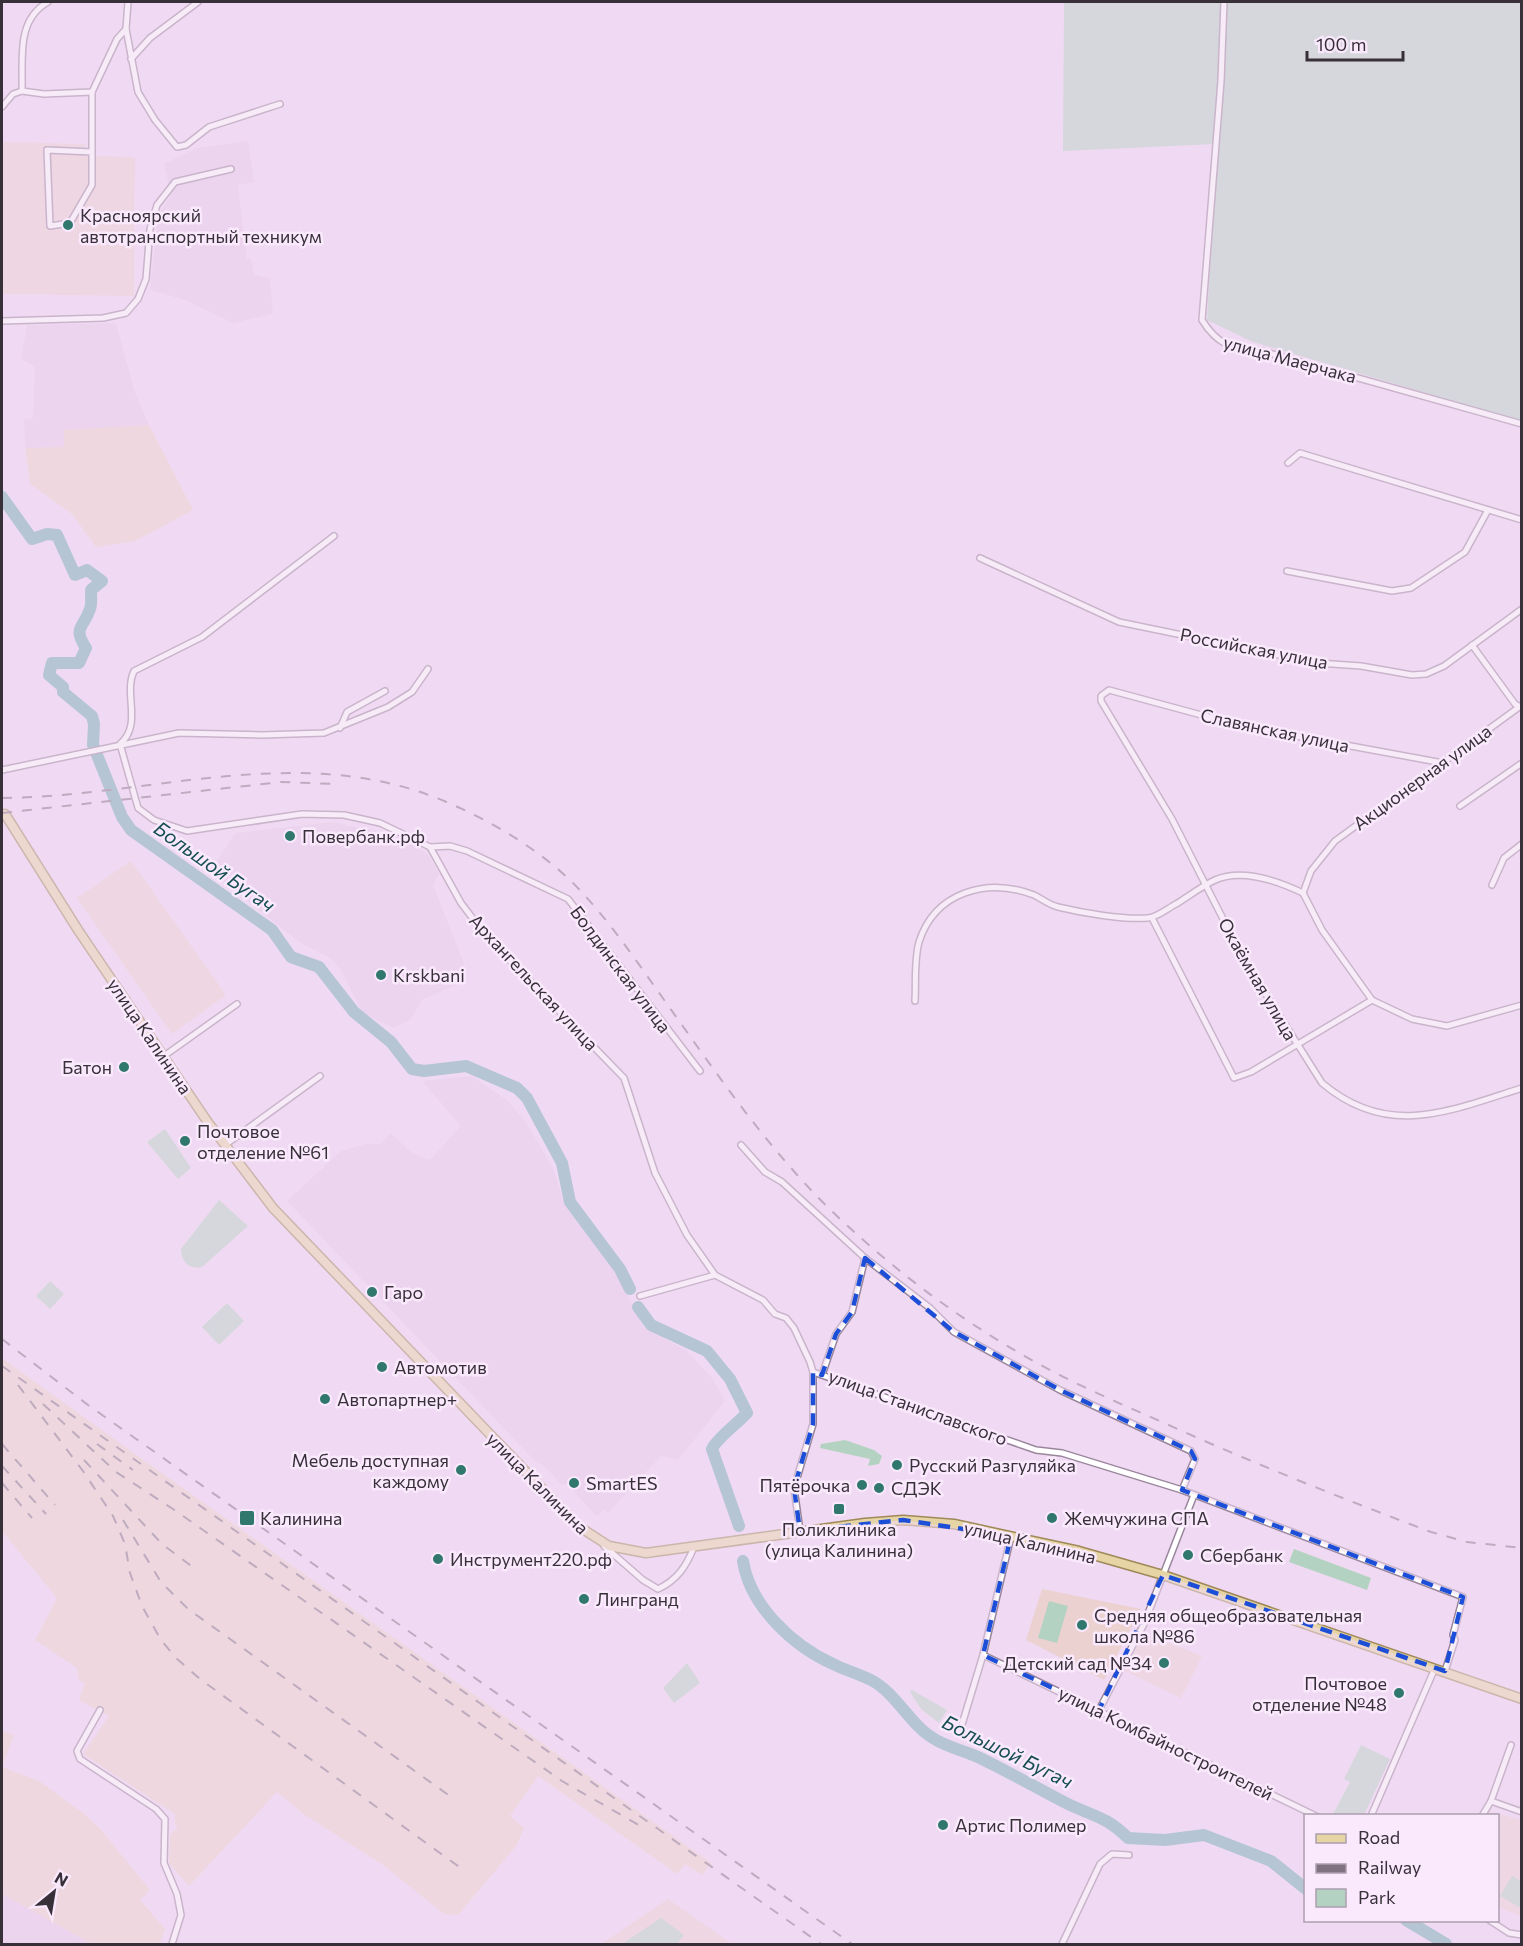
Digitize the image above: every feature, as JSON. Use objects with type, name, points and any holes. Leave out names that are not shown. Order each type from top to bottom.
[{"type":"main road","name":"улица Калинина","points":[[3,811],[72,921],[225,1145],[273,1208],[530,1478],[578,1527],[596,1539],[616,1548],[646,1553],[800,1531],[903,1520],[954,1524],[1079,1551],[1163,1575],[1521,1699]]},
{"type":"street","points":[[22,91],[26,28],[35,9],[48,2]]},
{"type":"street","points":[[128,2],[126,28],[138,92],[155,120],[177,147],[186,145],[209,127],[280,104]]},
{"type":"street","points":[[131,58],[150,38],[198,2]]},
{"type":"street","name":"улица Маерчака","points":[[1224,2],[1221,81],[1202,320],[1213,337],[1225,344],[1262,351],[1521,424]]},
{"type":"street","points":[[92,152],[46,150],[50,226],[70,223],[92,185],[92,152],[92,92],[117,39],[126,28]]},
{"type":"street","points":[[2,107],[13,94],[22,91],[44,94],[92,92]]},
{"type":"street","points":[[2,321],[103,318],[126,313],[138,299],[146,279],[150,229],[157,205],[176,183],[231,170]]},
{"type":"street","points":[[1288,464],[1300,453],[1521,520]]},
{"type":"street","points":[[1287,571],[1392,591],[1411,588],[1465,552],[1488,510]]},
{"type":"street","points":[[120,744],[128,736],[133,712],[130,680],[134,671],[202,637],[334,536]]},
{"type":"street","name":"Российская улица","points":[[980,558],[1119,621],[1318,663],[1361,666],[1412,675],[1426,674],[1444,666],[1521,609]]},
{"type":"street","points":[[1472,645],[1515,704],[1521,707]]},
{"type":"street","points":[[2,770],[179,733],[262,735],[324,733],[388,706],[412,692],[428,669]]},
{"type":"street","name":"Славянская улица","points":[[1109,690],[1242,726],[1443,763]]},
{"type":"street","name":"Окаёмная улица","points":[[1109,690],[1101,696],[1101,701],[1172,819],[1244,958],[1322,1083],[1339,1097],[1386,1116],[1413,1117],[1442,1113],[1521,1088]]},
{"type":"street","points":[[340,728],[347,712],[385,691]]},
{"type":"street","name":"Акционерная улица","points":[[1302,893],[1311,871],[1335,841],[1521,707]]},
{"type":"street","points":[[120,744],[138,808],[154,820],[187,831],[302,814],[344,814],[380,823],[430,847]]},
{"type":"street","points":[[1460,806],[1521,763]]},
{"type":"street","points":[[1492,885],[1504,858],[1521,844]]},
{"type":"street","name":"Болдинская улица","points":[[430,847],[450,846],[467,851],[497,863],[568,899],[700,1071]]},
{"type":"street","name":"Архангельская улица","points":[[430,847],[460,903],[486,936],[624,1078],[655,1173],[687,1235],[715,1275]]},
{"type":"street","points":[[915,1001],[919,944],[930,920],[943,905],[963,892],[986,886],[1008,888],[1034,895],[1056,907],[1152,918],[1216,879],[1241,876],[1280,881],[1302,893],[1322,930],[1372,1000],[1412,1019],[1447,1026],[1521,1005]]},
{"type":"street","points":[[1152,918],[1234,1078],[1251,1071],[1372,1000]]},
{"type":"street","points":[[164,1056],[237,1004]]},
{"type":"street","points":[[225,1145],[320,1076]]},
{"type":"street","points":[[741,1145],[765,1172],[782,1182],[865,1258],[930,1308],[954,1332],[1060,1390],[1191,1450],[1195,1459],[1182,1490]]},
{"type":"street","name":"улица Станиславского","points":[[865,1258],[852,1312],[836,1334],[822,1375],[1036,1450],[1062,1453],[1182,1490],[1463,1598],[1453,1635],[1455,1640],[1445,1671]]},
{"type":"street","points":[[640,1296],[715,1275],[763,1300],[776,1314],[791,1323],[813,1372],[813,1424],[794,1488],[800,1531]]},
{"type":"street","points":[[813,1372],[822,1375]]},
{"type":"street","points":[[1099,1710],[1144,1624],[1194,1495]]},
{"type":"street","points":[[960,1731],[983,1655],[1011,1536]]},
{"type":"street","points":[[596,1539],[643,1580],[658,1589],[671,1582],[687,1563],[694,1547]]},
{"type":"street","name":"улица Комбайностроителей","points":[[983,1655],[1314,1814]]},
{"type":"street","points":[[1371,1814],[1435,1668]]},
{"type":"street","points":[[100,1710],[77,1751],[81,1759],[156,1809],[165,1819],[164,1863],[177,1894],[181,1915],[172,1944]]},
{"type":"street","points":[[1483,1814],[1491,1801],[1511,1745]]},
{"type":"street","points":[[1491,1801],[1521,1812]]},
{"type":"street","points":[[1062,1944],[1100,1864],[1112,1854],[1129,1855]]},
{"type":"street","points":[[1492,1922],[1509,1933],[1521,1935]]},
{"type":"highlighted area","points":[[865,1258],[954,1332],[1060,1390],[1191,1451],[1195,1459],[1182,1490],[1463,1597],[1445,1671],[1163,1575],[1099,1710],[983,1655],[1011,1536],[903,1520],[800,1531],[794,1488],[813,1424],[813,1372],[822,1375],[836,1334],[852,1312]]},
{"type":"shaded area","points":[[248,141],[254,182],[238,185],[247,259],[251,259],[254,275],[270,278],[273,314],[233,323],[185,300],[150,290],[158,215],[171,195],[164,164],[197,148]]},
{"type":"shaded area","name":"Красноярский автотранспортный техникум","points":[[2,142],[85,144],[85,156],[135,157],[134,296],[2,294]]},
{"type":"shaded area","points":[[116,323],[134,390],[149,425],[64,430],[65,447],[25,448],[24,419],[33,418],[35,367],[21,359],[27,325]]},
{"type":"shaded area","points":[[149,425],[193,510],[135,541],[96,547],[72,514],[30,484],[25,448],[64,447],[64,430]]},
{"type":"shaded area","points":[[333,822],[409,839],[429,856],[439,874],[433,885],[464,963],[460,984],[423,999],[410,1020],[394,1028],[363,1013],[339,967],[329,957],[302,944],[210,872],[235,833]]},
{"type":"shaded area","points":[[131,861],[226,995],[172,1034],[77,898]]},
{"type":"shaded area","points":[[472,1076],[508,1101],[526,1122],[553,1168],[566,1207],[617,1273],[643,1327],[687,1351],[712,1378],[725,1401],[678,1460],[661,1456],[608,1513],[603,1510],[597,1517],[567,1484],[562,1485],[545,1467],[536,1462],[287,1201],[341,1151],[365,1144],[380,1144],[391,1133],[413,1154],[430,1160],[461,1126],[422,1081]]},
{"type":"shaded area","points":[[2,1358],[711,1863],[702,1875],[685,1864],[677,1874],[538,1776],[510,1816],[524,1828],[517,1845],[458,1915],[444,1914],[383,1865],[305,1815],[277,1792],[189,1886],[169,1863],[170,1835],[178,1827],[175,1824],[175,1814],[83,1754],[109,1716],[79,1700],[85,1683],[79,1680],[77,1668],[35,1640],[57,1598],[2,1531]]},
{"type":"shaded area","name":"Средняя общеобразовательная школа №86","points":[[1042,1589],[1141,1609],[1104,1680],[1026,1640]]},
{"type":"shaded area","name":"Детский сад №34","points":[[1144,1633],[1202,1656],[1181,1698],[1125,1671]]},
{"type":"shaded area","points":[[2,1731],[14,1735],[2,1767]]},
{"type":"shaded area","points":[[2,1767],[39,1781],[83,1813],[102,1831],[150,1890],[140,1900],[165,1929],[160,1944],[92,1944],[2,1894]]},
{"type":"shaded area","points":[[1489,1811],[1521,1820],[1521,1916],[1499,1907],[1499,1814],[1487,1814]]},
{"type":"shaded area","points":[[2,1894],[92,1944],[2,1944]]},
{"type":"shaded area","points":[[668,1899],[732,1944],[601,1944]]},
{"type":"green space","points":[[1064,2],[1521,2],[1521,421],[1253,342],[1207,320],[1216,144],[1063,151]]},
{"type":"green space","points":[[165,1129],[191,1168],[178,1179],[147,1142]]},
{"type":"green space","points":[[219,1200],[248,1226],[202,1267],[190,1266],[184,1261],[181,1249]]},
{"type":"green space","points":[[50,1281],[64,1294],[50,1309],[36,1296]]},
{"type":"green space","points":[[227,1303],[244,1321],[219,1345],[202,1327]]},
{"type":"green space","points":[[845,1440],[874,1450],[882,1456],[879,1464],[868,1466],[870,1459],[820,1448],[821,1444]]},
{"type":"green space","points":[[1294,1549],[1371,1578],[1367,1590],[1289,1562]]},
{"type":"green space","points":[[1049,1601],[1068,1606],[1057,1643],[1038,1638]]},
{"type":"green space","points":[[687,1663],[700,1683],[674,1703],[663,1688]]},
{"type":"green space","points":[[912,1690],[947,1710],[939,1723],[921,1709],[910,1692]]},
{"type":"green space","points":[[1361,1745],[1390,1759],[1364,1814],[1333,1814],[1350,1782],[1344,1779]]},
{"type":"green space","points":[[1512,1876],[1521,1881],[1521,1908],[1500,1896]]},
{"type":"green space","points":[[661,1918],[684,1935],[677,1944],[622,1944]]},
{"type":"waterway","name":"Большой Бугач","points":[[2,497],[32,539],[47,534],[57,535],[75,575],[87,570],[102,581],[91,590],[91,607],[80,628],[80,636],[86,648],[79,663],[52,663],[49,675],[63,687],[63,692],[92,716],[93,745],[122,817],[131,830],[272,930],[291,957],[319,967],[354,1012],[391,1042],[412,1069],[424,1071],[466,1066],[517,1088],[527,1098],[562,1163],[570,1202],[620,1269],[630,1289]]},
{"type":"waterway","points":[[638,1307],[651,1325],[707,1351],[730,1379],[747,1413],[712,1449],[739,1526]]},
{"type":"waterway","name":"Большой Бугач","points":[[743,1561],[754,1594],[776,1623],[803,1647],[880,1686],[920,1728],[938,1741],[980,1758],[1106,1821],[1128,1838],[1165,1840],[1204,1835],[1271,1861],[1304,1887]]},
{"type":"waterway","name":"Большой Бугач","points":[[1409,1922],[1446,1944]]},
{"type":"railway","points":[[2,798],[56,795],[273,773],[328,774],[381,781],[434,797],[471,813],[525,844],[572,882],[610,925],[730,1092],[800,1178],[868,1245],[962,1317],[1020,1354],[1060,1375],[1262,1465],[1431,1532],[1467,1542],[1522,1548]]},
{"type":"railway","points":[[2,813],[281,782],[337,784]]},
{"type":"railway","points":[[2,1339],[88,1405],[852,1944]]},
{"type":"railway","points":[[2,1366],[821,1944]]},
{"type":"railway","points":[[18,1385],[83,1471],[113,1516],[125,1544],[130,1573],[142,1606],[161,1640],[175,1657],[200,1679],[462,1869]]},
{"type":"railway","points":[[43,1404],[116,1472],[173,1509],[562,1781],[642,1827]]},
{"type":"railway","points":[[2,1444],[55,1505]]},
{"type":"railway","points":[[97,1444],[133,1470]]},
{"type":"railway","points":[[84,1460],[162,1544],[198,1571]]},
{"type":"railway","points":[[2,1466],[46,1514]]},
{"type":"railway","points":[[2,1483],[32,1518]]},
{"type":"railway","points":[[123,1520],[161,1582],[188,1609],[454,1799]]},
{"type":"place","name":"Красноярский автотранспортный техникум","points":[[68,225]]},
{"type":"place","name":"Повербанк.рф","points":[[290,836]]},
{"type":"place","name":"Krskbani","points":[[381,975]]},
{"type":"place","name":"Батон","points":[[124,1067]]},
{"type":"place","name":"Почтовое отделение №61","points":[[185,1141]]},
{"type":"place","name":"Гаро","points":[[372,1292]]},
{"type":"place","name":"Автомотив","points":[[382,1367]]},
{"type":"place","name":"Автопартнер+","points":[[325,1399]]},
{"type":"place","name":"Русский Разгуляйка","points":[[897,1465]]},
{"type":"place","name":"Мебель доступная каждому","points":[[461,1470]]},
{"type":"place","name":"SmartES","points":[[574,1483]]},
{"type":"place","name":"Пятёрочка","points":[[862,1485]]},
{"type":"place","name":"СДЭК","points":[[879,1488]]},
{"type":"place","name":"Поликлиника (улица Калинина)","points":[[839,1509]]},
{"type":"place","name":"Калинина","points":[[247,1518]]},
{"type":"place","name":"Жемчужина СПА","points":[[1052,1518]]},
{"type":"place","name":"Сбербанк","points":[[1188,1555]]},
{"type":"place","name":"Инструмент220.рф","points":[[438,1559]]},
{"type":"place","name":"Лингранд","points":[[584,1599]]},
{"type":"place","name":"Средняя общеобразовательная школа №86","points":[[1082,1625]]},
{"type":"place","name":"Детский сад №34","points":[[1164,1663]]},
{"type":"place","name":"Почтовое отделение №48","points":[[1399,1693]]},
{"type":"place","name":"Артис Полимер","points":[[943,1825]]}]
